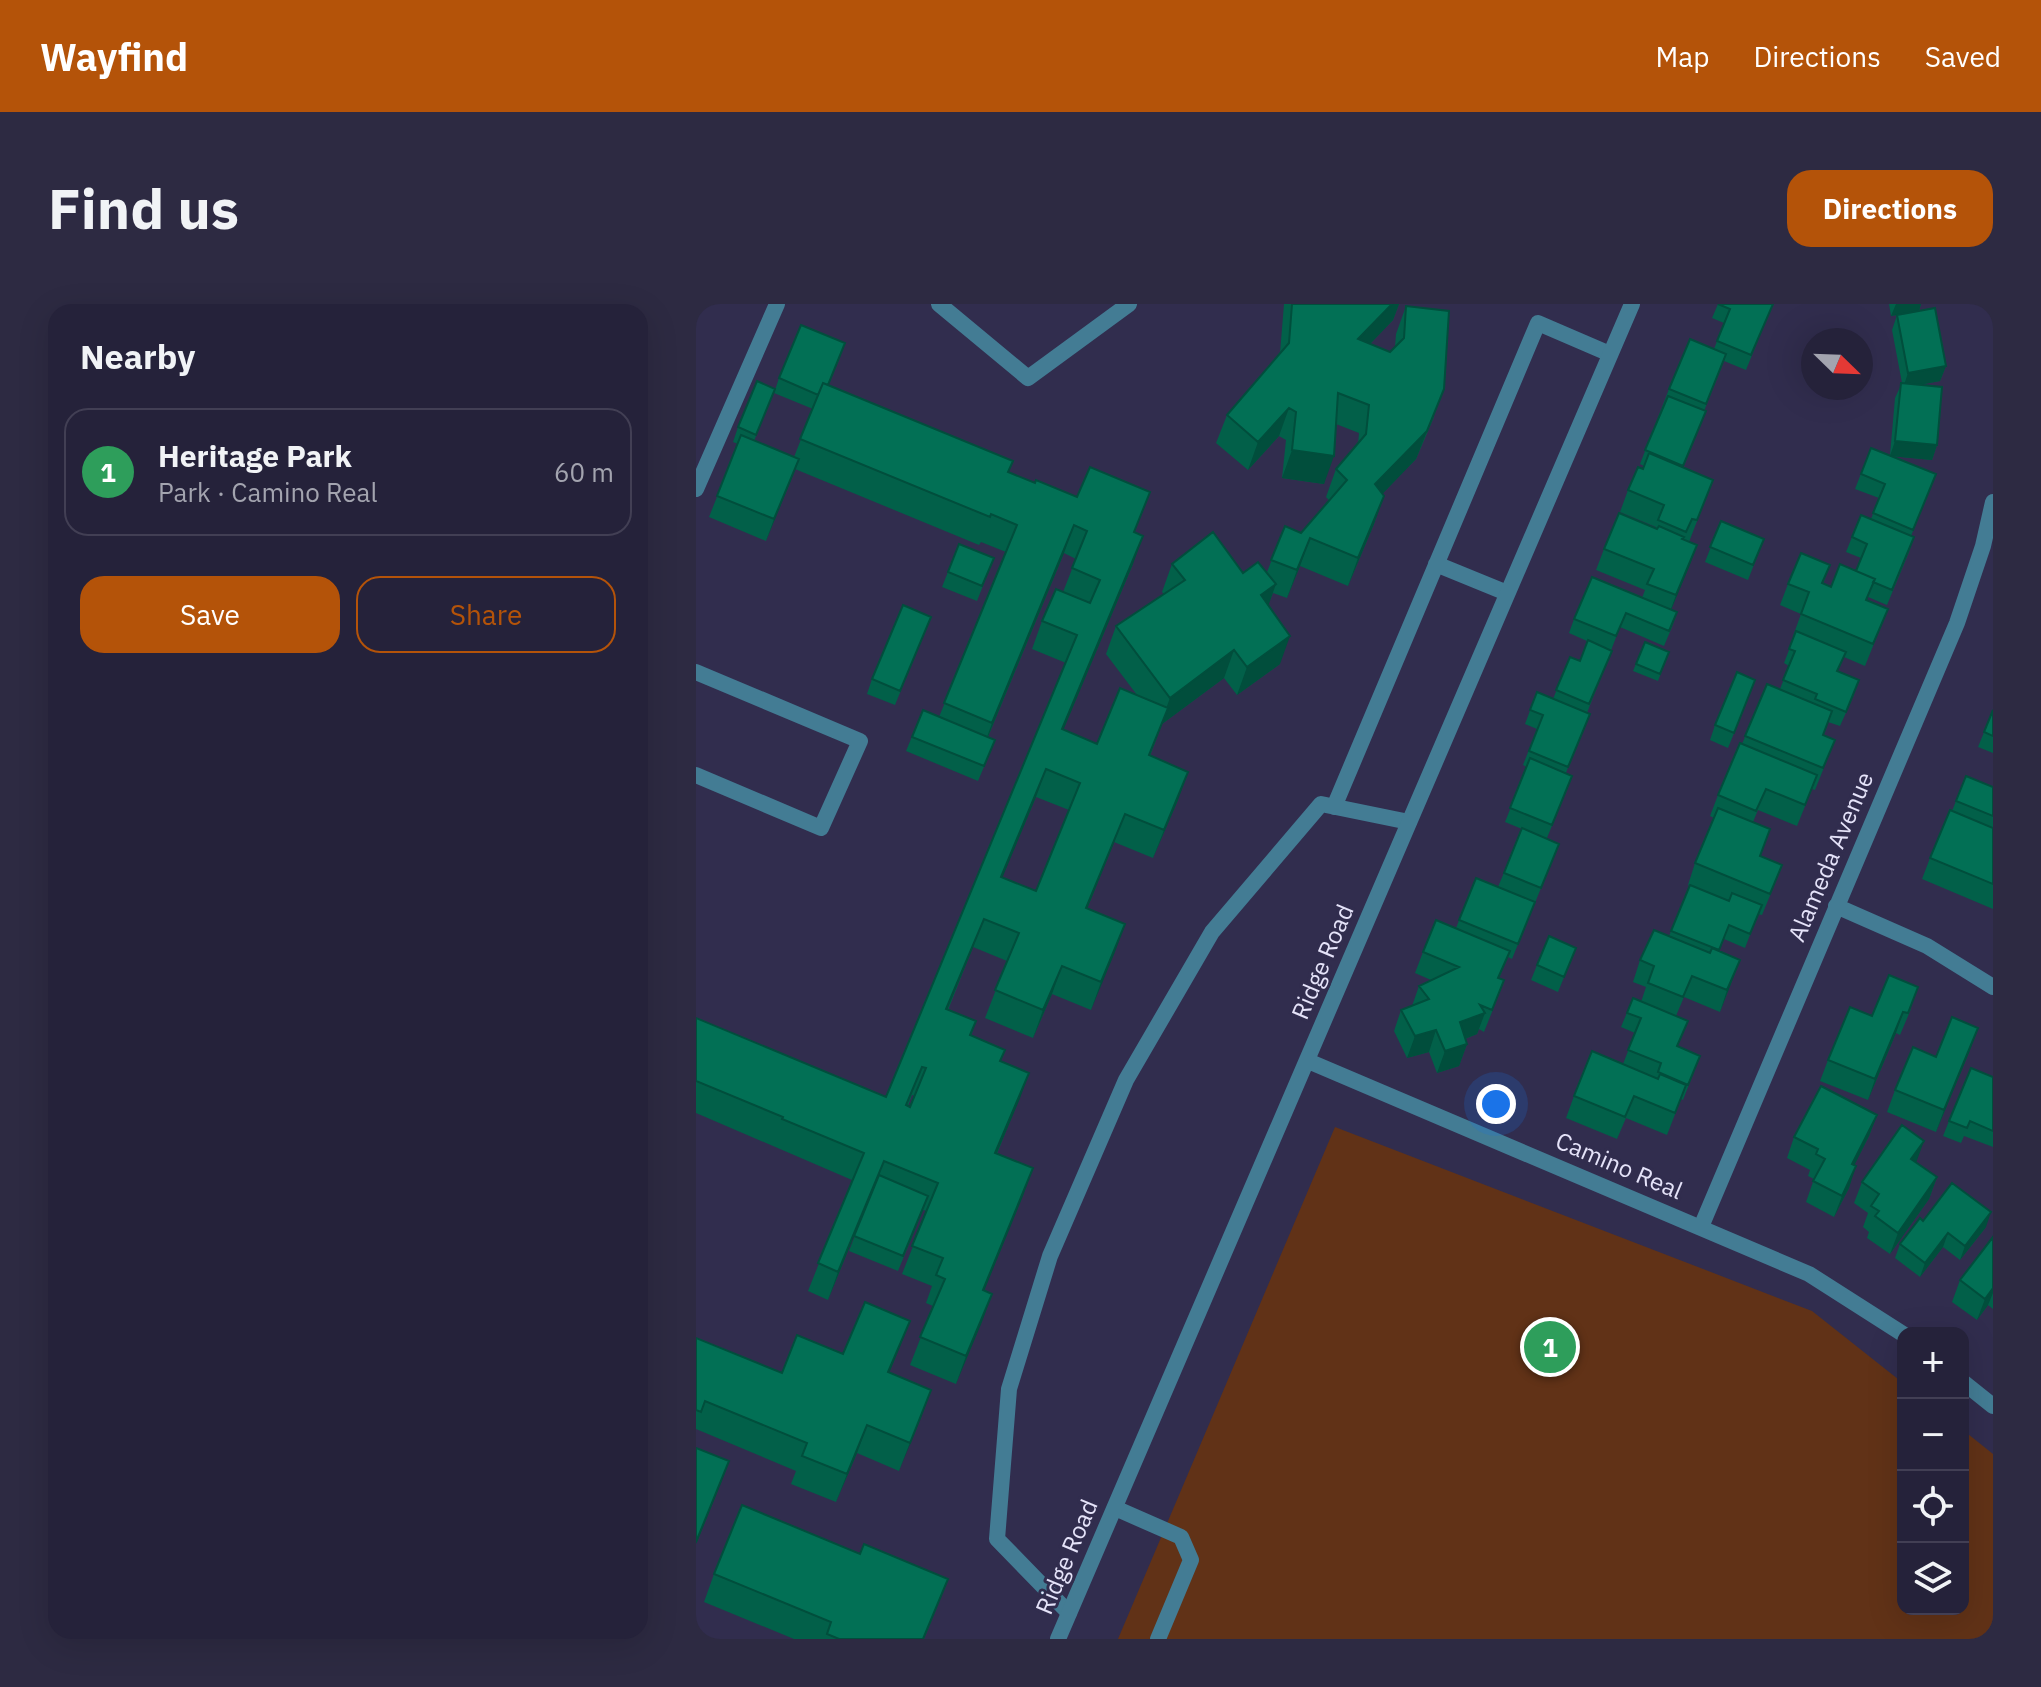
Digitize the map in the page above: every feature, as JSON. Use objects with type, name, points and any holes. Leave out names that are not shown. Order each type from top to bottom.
[{"type":"street","points":[[696,489],[777,304]]},
{"type":"street","points":[[939,304],[1028,378],[1129,304]]},
{"type":"street","name":"Ridge Road","points":[[1058,1639],[1632,304]]},
{"type":"street","points":[[1334,807],[1538,323],[1610,354]]},
{"type":"street","name":"Alameda Avenue","points":[[1701,1227],[1957,623],[1983,546],[1993,502]]},
{"type":"street","points":[[1436,564],[1507,593]]},
{"type":"street","points":[[696,672],[860,741],[821,828],[696,775]]},
{"type":"street","points":[[1069,1613],[997,1539],[1009,1389],[1050,1256],[1126,1080],[1212,932],[1321,804],[1409,822]]},
{"type":"street","points":[[1836,906],[1927,946],[1993,987]]},
{"type":"street","name":"Camino Real","points":[[1308,1061],[1809,1274],[1897,1330]]},
{"type":"street","points":[[1969,1387],[1993,1406]]},
{"type":"street","points":[[1115,1508],[1181,1537],[1191,1560],[1158,1639]]},
{"type":"shaded area","points":[[1335,1127],[1812,1311],[1897,1378],[1897,1615],[1969,1615],[1969,1435],[1993,1454],[1993,1639],[1118,1639]]},
{"type":"building","points":[[1292,304],[1392,304],[1358,339],[1390,352],[1404,338],[1406,306],[1449,311],[1444,389],[1427,431],[1375,484],[1384,496],[1358,558],[1310,538],[1297,570],[1271,560],[1285,526],[1301,533],[1347,480],[1336,469],[1366,434],[1369,405],[1338,393],[1334,456],[1292,450],[1296,412],[1289,408],[1258,442],[1227,415],[1289,343]]},
{"type":"building","points":[[1718,304],[1773,304],[1751,355],[1717,341],[1730,309]]},
{"type":"building","points":[[1935,308],[1946,366],[1908,373],[1897,315]]},
{"type":"building","points":[[801,325],[845,343],[828,385],[823,383],[818,395],[779,378]]},
{"type":"building","points":[[1690,339],[1726,354],[1706,404],[1669,389]]},
{"type":"building","points":[[757,381],[775,389],[756,435],[738,427]]},
{"type":"building","points":[[823,383],[1013,461],[1008,472],[1077,497],[1090,467],[1150,492],[1134,532],[1143,536],[1062,729],[1097,744],[1120,688],[1168,708],[1149,755],[1188,772],[1164,830],[1125,814],[1086,908],[1125,924],[1101,982],[1062,966],[1043,1010],[995,990],[1019,933],[984,919],[946,1009],[976,1021],[970,1035],[1005,1050],[1000,1061],[1029,1073],[995,1153],[1033,1168],[983,1290],[992,1294],[966,1356],[920,1337],[945,1279],[936,1275],[943,1258],[912,1246],[938,1183],[884,1161],[838,1272],[818,1263],[864,1153],[696,1081],[696,1018],[886,1097],[1077,635],[1042,621],[1056,589],[1090,603],[1100,580],[1072,568],[1087,531],[1074,525],[992,723],[944,703],[1017,525],[991,514],[990,517],[800,439]],"holes":[[[1046,769],[1080,783],[1036,891],[1001,877]],[[922,1067],[926,1068],[910,1107],[906,1105]]]},
{"type":"building","points":[[1901,383],[1942,387],[1937,445],[1895,441]]},
{"type":"building","points":[[1668,396],[1706,411],[1683,466],[1645,450]]},
{"type":"building","points":[[741,435],[799,459],[774,519],[717,496]]},
{"type":"building","points":[[1871,448],[1936,474],[1913,530],[1873,513],[1885,484],[1861,474]]},
{"type":"building","points":[[1649,453],[1713,480],[1697,520],[1692,519],[1686,532],[1658,520],[1664,505],[1628,490],[1638,467],[1643,469]]},
{"type":"building","points":[[1619,513],[1657,529],[1659,526],[1697,545],[1676,595],[1647,584],[1654,569],[1604,549]]},
{"type":"building","points":[[1861,515],[1914,537],[1892,590],[1856,571],[1867,544],[1852,537]]},
{"type":"building","points":[[1721,521],[1764,539],[1753,565],[1710,547]]},
{"type":"building","points":[[1213,532],[1243,573],[1258,562],[1276,584],[1261,595],[1290,636],[1247,667],[1234,650],[1170,698],[1116,626],[1185,580],[1172,564]]},
{"type":"building","points":[[959,544],[994,558],[982,586],[948,572]]},
{"type":"building","points":[[1801,553],[1830,565],[1822,583],[1831,587],[1840,564],[1875,579],[1866,600],[1888,609],[1873,644],[1801,614],[1809,592],[1788,584]]},
{"type":"building","points":[[1592,577],[1677,612],[1669,631],[1626,613],[1616,636],[1574,619]]},
{"type":"building","points":[[903,605],[931,617],[900,691],[872,679]]},
{"type":"building","points":[[1796,631],[1846,652],[1837,671],[1859,680],[1846,712],[1815,699],[1817,694],[1783,680],[1795,651],[1789,649]]},
{"type":"building","points":[[1588,640],[1612,651],[1589,704],[1556,690],[1570,657],[1580,661]]},
{"type":"building","points":[[1645,642],[1669,652],[1660,674],[1636,664]]},
{"type":"building","points":[[1737,672],[1755,680],[1734,733],[1715,725]]},
{"type":"building","points":[[1767,684],[1832,711],[1823,735],[1835,740],[1823,768],[1745,736]]},
{"type":"building","points":[[1537,692],[1590,714],[1568,767],[1529,751],[1543,715],[1530,710]]},
{"type":"building","points":[[923,710],[995,740],[984,766],[912,737]]},
{"type":"building","points":[[1993,710],[1993,736],[1984,732]]},
{"type":"building","points":[[1740,743],[1817,775],[1805,805],[1766,789],[1756,811],[1718,795]]},
{"type":"building","points":[[1530,758],[1572,776],[1552,825],[1510,808]]},
{"type":"building","points":[[1966,776],[1993,787],[1993,816],[1956,801]]},
{"type":"building","points":[[1718,808],[1770,829],[1760,856],[1782,865],[1770,894],[1695,863]]},
{"type":"building","points":[[1950,810],[1993,828],[1993,884],[1930,858]]},
{"type":"building","points":[[1522,828],[1559,844],[1541,888],[1504,873]]},
{"type":"building","points":[[1476,878],[1535,902],[1518,944],[1459,920]]},
{"type":"building","points":[[1690,885],[1729,901],[1732,893],[1762,905],[1750,934],[1729,925],[1719,950],[1671,931]]},
{"type":"building","points":[[1436,920],[1510,951],[1498,978],[1504,980],[1492,1010],[1480,1005],[1485,1013],[1460,1022],[1467,1044],[1445,1051],[1436,1030],[1415,1036],[1401,1010],[1429,999],[1419,986],[1459,967],[1423,952]]},
{"type":"building","points":[[1654,930],[1710,953],[1712,948],[1740,960],[1727,990],[1692,976],[1683,997],[1648,983],[1654,966],[1640,960]]},
{"type":"building","points":[[1549,936],[1576,948],[1564,977],[1537,965]]},
{"type":"building","points":[[1889,975],[1918,987],[1908,1013],[1903,1012],[1875,1079],[1828,1060],[1850,1007],[1872,1016]]},
{"type":"building","points":[[1633,998],[1688,1021],[1677,1046],[1700,1056],[1688,1085],[1658,1072],[1661,1063],[1628,1050],[1641,1018],[1627,1013]]},
{"type":"building","points":[[1952,1017],[1978,1028],[1944,1110],[1895,1090],[1913,1047],[1936,1057]]},
{"type":"building","points":[[1592,1051],[1658,1079],[1660,1074],[1686,1085],[1675,1113],[1634,1096],[1625,1117],[1574,1096]]},
{"type":"building","points":[[1971,1068],[1993,1077],[1993,1131],[1970,1121],[1967,1128],[1949,1121]]},
{"type":"building","points":[[1821,1086],[1877,1115],[1852,1164],[1856,1166],[1842,1196],[1813,1181],[1825,1159],[1816,1154],[1818,1149],[1794,1137]]},
{"type":"building","points":[[1902,1125],[1924,1141],[1911,1159],[1937,1177],[1898,1233],[1875,1216],[1879,1211],[1871,1206],[1879,1194],[1862,1182]]},
{"type":"building","points":[[879,1175],[928,1196],[903,1256],[854,1236]]},
{"type":"building","points":[[1952,1183],[1991,1212],[1965,1246],[1948,1233],[1925,1263],[1900,1244],[1920,1218],[1923,1221]]},
{"type":"building","points":[[1993,1237],[1993,1288],[1985,1299],[1960,1280]]},
{"type":"building","points":[[865,1302],[910,1321],[888,1372],[931,1390],[910,1443],[867,1425],[847,1474],[802,1456],[807,1443],[705,1401],[701,1412],[696,1410],[696,1338],[782,1373],[797,1335],[843,1354]]},
{"type":"building","points":[[696,1448],[729,1461],[696,1542]]},
{"type":"building","points":[[742,1505],[860,1554],[864,1544],[948,1579],[923,1639],[839,1639],[827,1634],[831,1622],[714,1574]]},
{"type":"place","name":"Heritage Park","points":[[1550,1347]]}]
